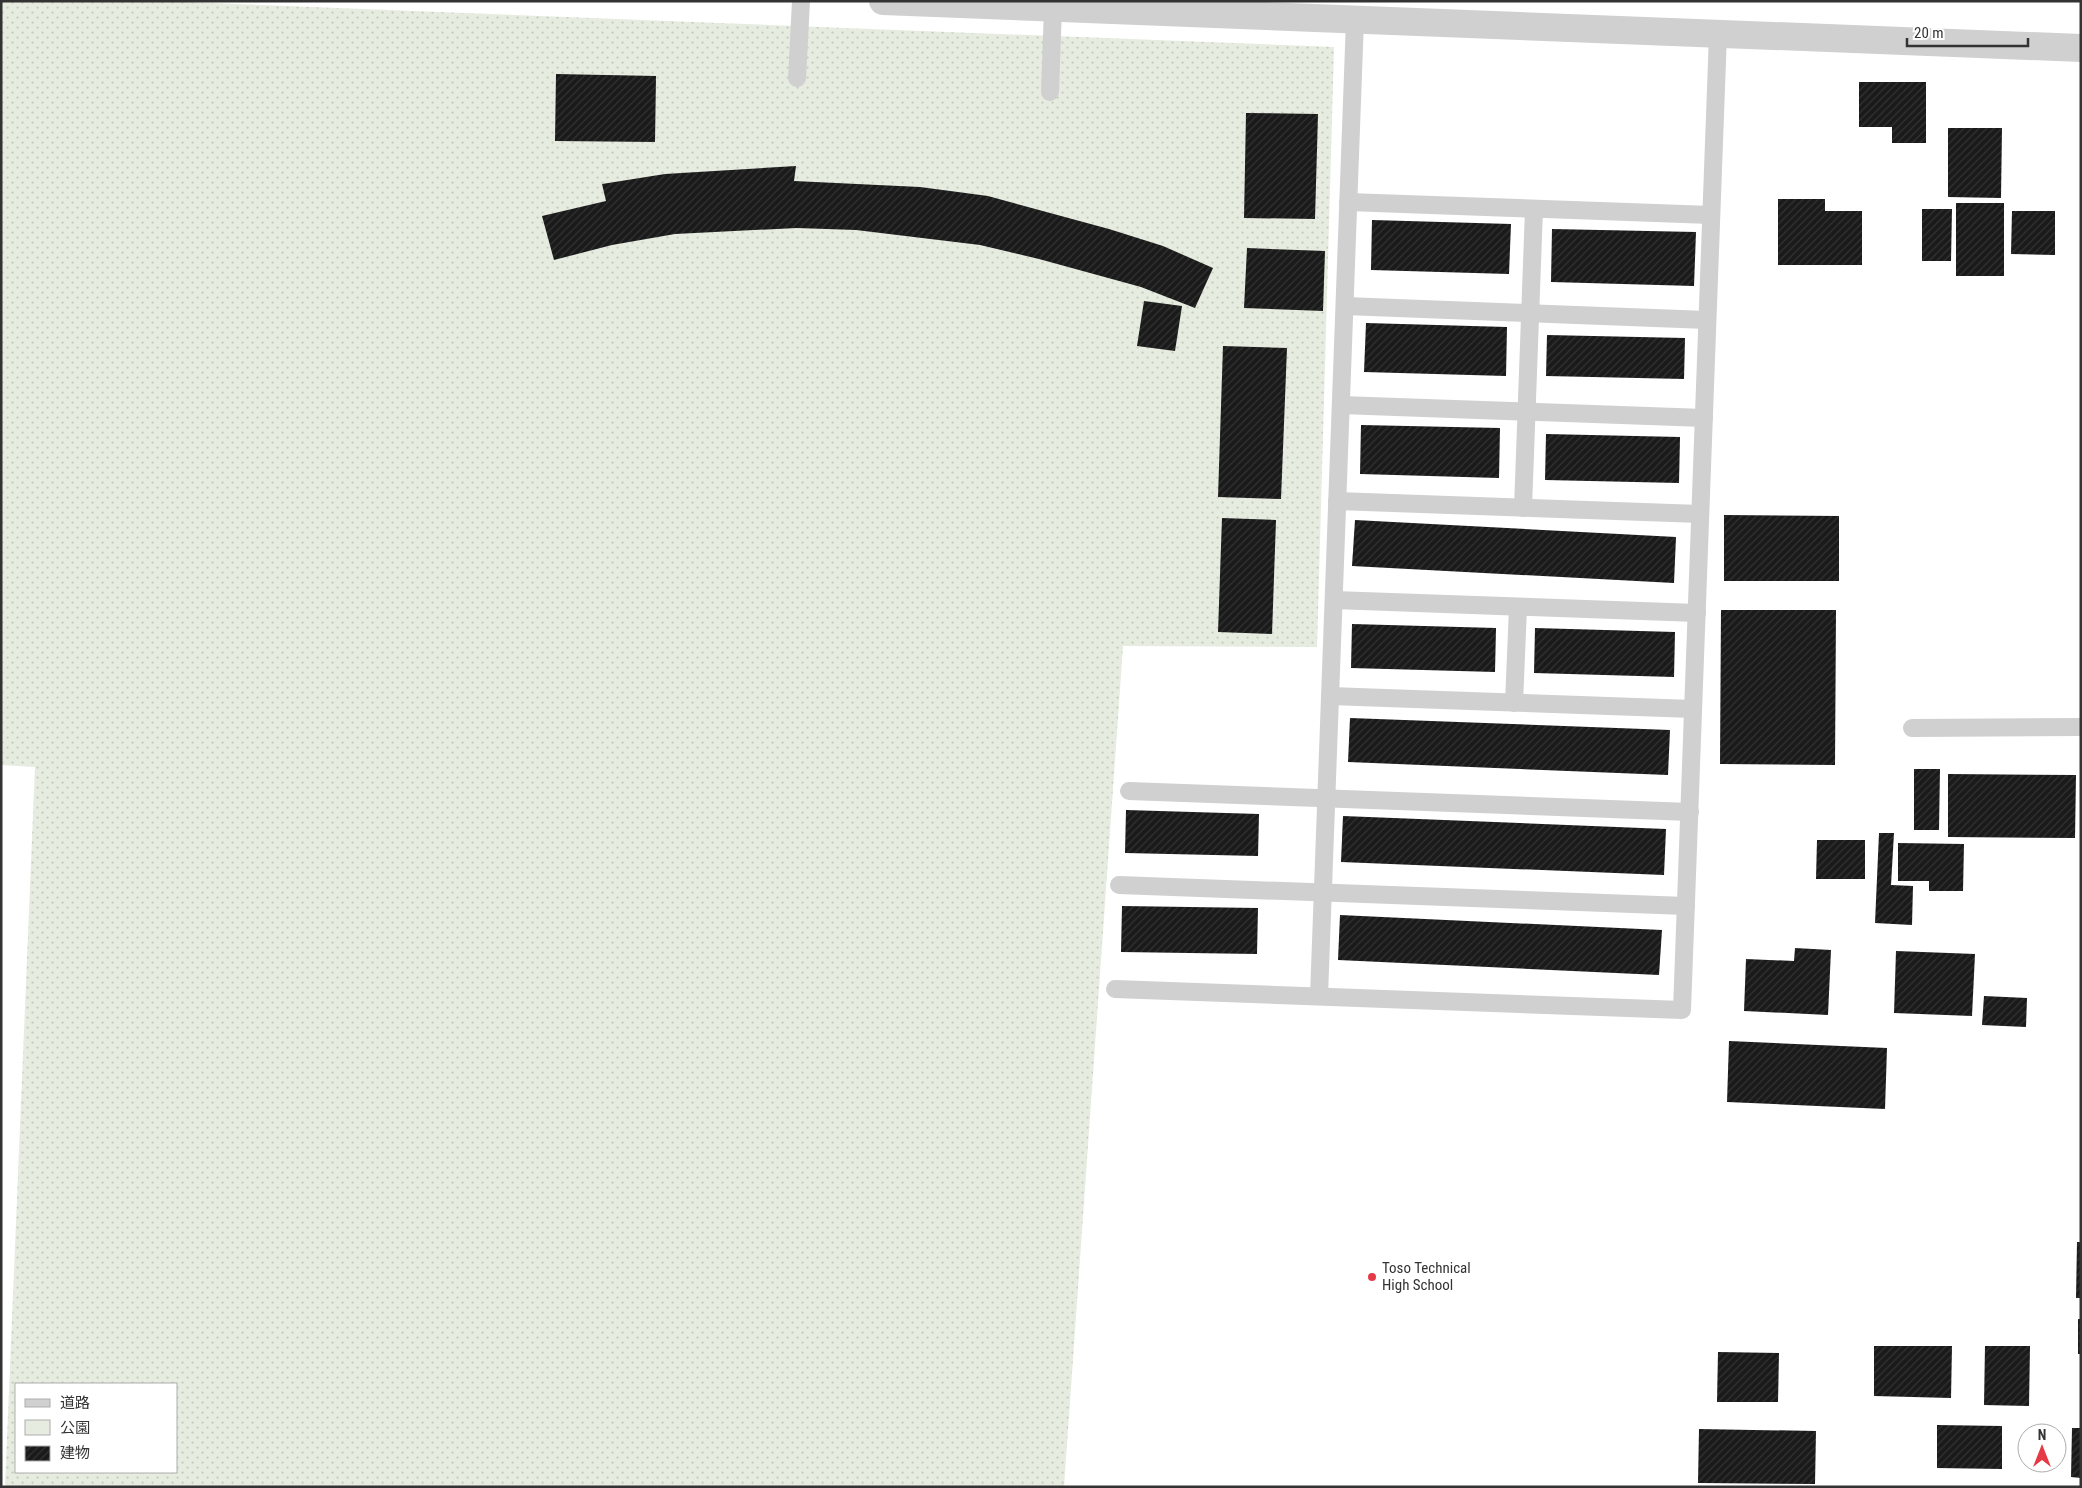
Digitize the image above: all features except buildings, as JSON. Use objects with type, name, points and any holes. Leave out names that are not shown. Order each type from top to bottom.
[{"type":"street","points":[[883,1],[2081,48]]},
{"type":"lane","points":[[797,78],[800,1]]},
{"type":"lane","points":[[1050,92],[1053,8]]},
{"type":"lane","points":[[1319,996],[1355,20]]},
{"type":"lane","points":[[1115,989],[1682,1010],[1718,34]]},
{"type":"lane","points":[[1348,202],[1711,215]]},
{"type":"lane","points":[[1523,508],[1534,209]]},
{"type":"lane","points":[[1345,306],[1707,320]]},
{"type":"lane","points":[[1341,405],[1704,418]]},
{"type":"lane","points":[[1338,501],[1700,514]]},
{"type":"lane","points":[[1334,600],[1697,613]]},
{"type":"lane","points":[[1514,703],[1518,607]]},
{"type":"lane","points":[[1330,696],[1694,709]]},
{"type":"lane","points":[[1912,728],[2081,727]]},
{"type":"lane","points":[[1129,791],[1690,812]]},
{"type":"lane","points":[[1119,885],[1686,906]]},
{"type":"green space","points":[[1,1],[158,1],[1334,47],[1317,647],[1123,646],[1064,1487],[5,1487],[35,767],[1,765]]},
{"type":"place","name":"Toso Technical High School","points":[[1372,1277]]}]
